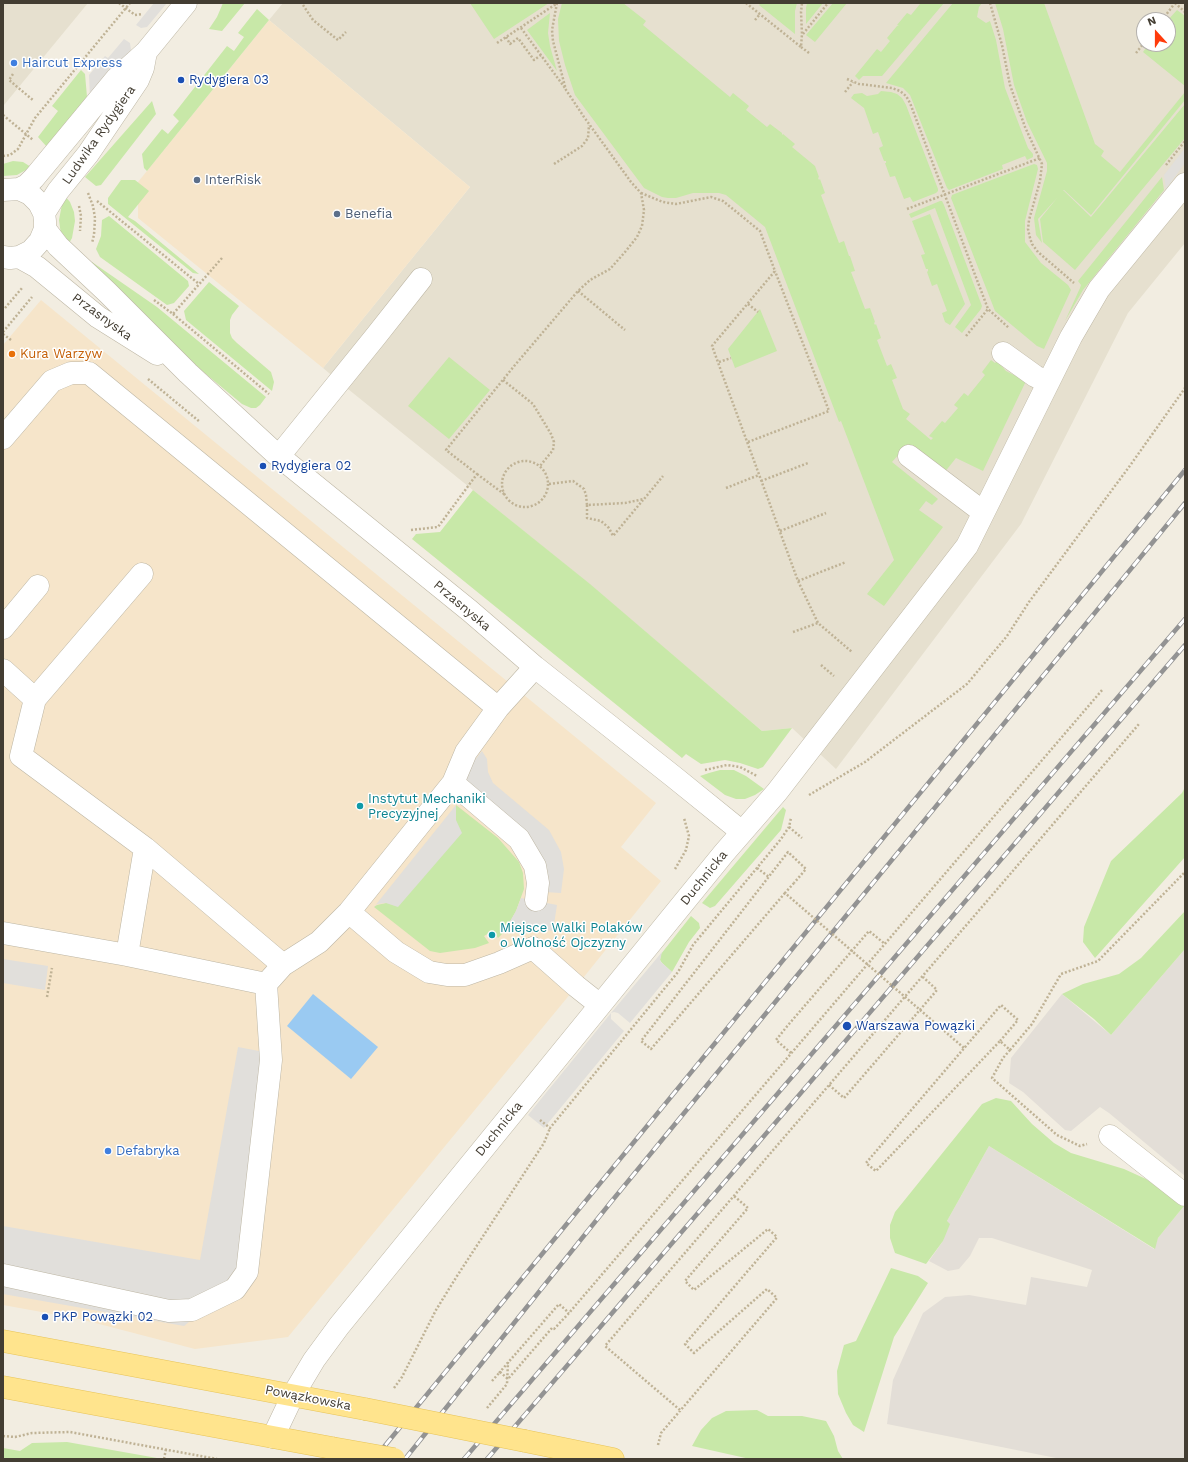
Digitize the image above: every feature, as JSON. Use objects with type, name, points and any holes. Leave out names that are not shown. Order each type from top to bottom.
[{"type":"main road","name":"Powązkowska","points":[[3,1341],[365,1409],[525,1440],[613,1459]]},
{"type":"main road","points":[[3,1387],[394,1459]]},
{"type":"street","name":"Ludwika Rydygiera","points":[[11,190],[27,185],[34,178],[116,79],[146,52],[186,3]]},
{"type":"street","name":"Ludwika Rydygiera","points":[[11,257],[31,251],[40,241],[44,221],[54,197],[88,154],[138,80],[144,68],[146,52]]},
{"type":"street","name":"Duchnicka","points":[[273,1437],[292,1395],[314,1360],[339,1326],[600,1005],[742,832],[777,792],[967,546],[1070,337],[1099,290],[1185,184]]},
{"type":"street","name":"Przasnyska","points":[[11,190],[30,194],[38,203],[44,221],[58,246],[107,292],[188,373],[279,456],[470,611],[535,667],[742,832]]},
{"type":"street","name":"Przasnyska","points":[[11,257],[37,267],[98,317],[188,373]]},
{"type":"street","points":[[279,456],[421,279]]},
{"type":"street","points":[[1003,353],[1035,376],[1047,382]]},
{"type":"street","points":[[3,438],[52,381],[71,373],[89,373],[498,708]]},
{"type":"street","points":[[909,456],[983,512]]},
{"type":"street","points":[[142,574],[35,699],[22,756],[145,848],[283,965]]},
{"type":"street","points":[[3,628],[38,586]]},
{"type":"street","points":[[3,1275],[169,1311],[192,1310],[236,1289],[247,1272],[271,1060],[266,984],[283,965],[319,942],[349,912],[453,783],[466,752],[498,708],[535,667]]},
{"type":"street","points":[[3,670],[35,699]]},
{"type":"street","points":[[453,783],[519,839],[535,866],[538,883],[536,900]]},
{"type":"street","points":[[127,955],[145,848]]},
{"type":"street","points":[[349,912],[396,952],[430,972],[447,975],[465,975],[499,963],[533,948],[600,1005]]},
{"type":"street","points":[[3,933],[127,955],[266,984]]},
{"type":"street","points":[[1110,1136],[1185,1195]]},
{"type":"path","points":[[119,3],[135,15],[141,15],[146,9]]},
{"type":"path","points":[[3,156],[10,155],[18,149],[35,118],[130,3]]},
{"type":"path","points":[[497,43],[557,3]]},
{"type":"path","points":[[557,3],[552,30],[553,41],[566,90]]},
{"type":"path","points":[[746,3],[808,53]]},
{"type":"path","points":[[801,47],[802,3]]},
{"type":"path","points":[[802,34],[828,3]]},
{"type":"path","points":[[990,3],[1002,45],[1010,85],[1024,127],[1042,164],[1042,170],[1029,220],[1028,229],[1030,238],[1032,244],[1038,252],[1075,284],[1076,289]]},
{"type":"path","points":[[1168,12],[1175,3],[1185,12]]},
{"type":"path","points":[[303,4],[313,20],[338,40],[346,32]]},
{"type":"path","points":[[755,20],[760,14]]},
{"type":"path","points":[[521,28],[566,90],[589,125],[631,182],[641,193],[663,202],[676,204],[711,196],[723,201],[760,231],[829,411],[748,442]]},
{"type":"path","points":[[506,37],[510,44],[518,38],[534,60],[540,55]]},
{"type":"path","points":[[14,74],[9,80],[34,101]]},
{"type":"path","points":[[847,79],[859,84],[892,88],[900,91],[906,96],[910,103],[988,309],[1012,330]]},
{"type":"path","points":[[845,92],[853,82]]},
{"type":"path","points":[[554,164],[582,146],[588,138],[589,125]]},
{"type":"path","points":[[907,208],[1040,158]]},
{"type":"path","points":[[504,494],[502,483],[503,475],[514,464],[521,461],[528,461],[540,466],[547,473],[549,484],[546,496],[542,502],[527,508],[519,507],[512,504],[504,494],[446,450],[578,291],[590,280],[610,269],[637,237],[642,226],[644,210],[641,193]]},
{"type":"path","points":[[97,201],[199,284]]},
{"type":"path","points":[[78,202],[81,216],[79,237]]},
{"type":"path","points":[[173,314],[222,258]]},
{"type":"path","points":[[775,271],[712,346],[798,581],[818,623],[854,654]]},
{"type":"path","points":[[4,308],[23,286]]},
{"type":"path","points":[[578,291],[625,330]]},
{"type":"path","points":[[11,340],[3,333],[32,296],[37,295]]},
{"type":"path","points":[[148,296],[173,314],[269,394]]},
{"type":"path","points":[[748,304],[758,312]]},
{"type":"path","points":[[966,336],[988,309]]},
{"type":"path","points":[[718,362],[731,358]]},
{"type":"path","points":[[146,378],[202,423]]},
{"type":"path","points":[[503,380],[533,404],[552,434],[554,442],[553,450],[540,466]]},
{"type":"path","points":[[807,796],[865,762],[967,684],[1007,636],[1029,602],[1129,467],[1185,388]]},
{"type":"path","points":[[761,481],[808,463]]},
{"type":"path","points":[[406,533],[411,530],[438,527],[477,474]]},
{"type":"path","points":[[726,488],[759,475]]},
{"type":"path","points":[[549,484],[573,481],[584,489],[586,495],[587,518],[601,521],[609,528],[612,536],[663,476]]},
{"type":"path","points":[[587,505],[625,503],[644,499]]},
{"type":"path","points":[[780,531],[826,513]]},
{"type":"path","points":[[798,581],[846,562]]},
{"type":"path","points":[[793,632],[818,623]]},
{"type":"path","points":[[821,665],[836,677]]},
{"type":"path","points":[[492,1382],[500,1372],[508,1379],[552,1328],[554,1329],[569,1313],[1103,689]]},
{"type":"path","points":[[680,1410],[605,1346],[1139,724]]},
{"type":"path","points":[[674,777],[687,763],[699,772],[712,767],[727,765],[740,767],[758,777]]},
{"type":"path","points":[[393,1389],[402,1377],[436,1310],[544,1143],[550,1128],[678,972],[693,945],[782,839],[789,827],[791,815]]},
{"type":"path","points":[[672,874],[686,850],[689,836],[683,817]]},
{"type":"path","points":[[789,827],[802,838]]},
{"type":"path","points":[[788,852],[806,868],[651,1049],[641,1041],[769,877],[788,852]]},
{"type":"path","points":[[757,868],[769,877]]},
{"type":"path","points":[[1110,1136],[1080,1146],[1057,1135],[992,1078],[1003,1058],[1032,1024],[1061,974],[1098,961],[1185,872]]},
{"type":"path","points":[[785,894],[964,1048]]},
{"type":"path","points":[[791,1053],[776,1040],[869,931],[885,944]]},
{"type":"path","points":[[829,1085],[844,1098],[869,1070],[937,990],[922,977]]},
{"type":"path","points":[[1000,1005],[1018,1020],[1000,1041],[876,1172],[866,1163],[1000,1005]]},
{"type":"path","points":[[1000,1041],[1010,1050]]},
{"type":"path","points":[[535,1122],[539,1119],[550,1128]]},
{"type":"path","points":[[658,1445],[661,1433],[777,1298],[767,1289],[694,1353],[685,1344],[777,1237],[768,1228],[694,1290],[685,1281],[748,1208],[734,1196]]},
{"type":"path","points":[[496,1377],[559,1304],[569,1313]]},
{"type":"path","points":[[487,1408],[507,1384],[508,1362]]},
{"type":"path","points":[[3,1436],[15,1437],[32,1433],[75,1432],[217,1459]]},
{"type":"path","points":[[164,1459],[166,1449]]},
{"type":"shaded area","points":[[3,3],[88,3],[4,105],[3,105]]},
{"type":"shaded area","points":[[154,3],[167,3],[147,27],[141,28],[136,25]]},
{"type":"shaded area","points":[[283,3],[1185,3],[1185,243],[1128,313],[1021,524],[836,769],[792,728],[762,731],[589,584],[323,368],[470,187],[269,20]]},
{"type":"shaded area","points":[[269,20],[470,187],[323,368],[138,218],[138,182]]},
{"type":"shaded area","points":[[124,39],[130,43],[131,50],[90,98],[89,75],[105,56],[108,58]]},
{"type":"shaded area","points":[[1185,148],[1185,163],[1166,189],[1164,175]]},
{"type":"shaded area","points":[[41,300],[656,803],[621,847],[661,881],[571,993],[288,1337],[195,1349],[80,1319],[3,1305],[3,345]]},
{"type":"shaded area","points":[[482,751],[487,759],[488,772],[493,783],[549,830],[561,852],[564,869],[561,893],[544,892],[544,878],[458,781]]},
{"type":"shaded area","points":[[456,805],[456,820],[462,833],[398,907],[386,903],[377,904],[374,907]]},
{"type":"shaded area","points":[[521,898],[557,905],[553,931],[509,923]]},
{"type":"shaded area","points":[[1185,949],[1185,1176],[1100,1107],[1071,1131],[1065,1130],[1023,1092],[1009,1083],[1011,1058],[1062,994],[1111,1035]]},
{"type":"shaded area","points":[[662,952],[661,962],[672,972],[630,1023],[618,1013],[611,1013]]},
{"type":"shaded area","points":[[3,959],[48,966],[45,990],[3,983]]},
{"type":"shaded area","points":[[611,1013],[611,1019],[624,1031],[544,1128],[528,1115]]},
{"type":"shaded area","points":[[238,1047],[280,1055],[244,1277],[184,1326],[3,1294],[3,1226],[200,1260]]},
{"type":"shaded area","points":[[989,1146],[1154,1249],[1158,1238],[1184,1206],[1185,1207],[1185,1459],[1061,1459],[887,1424],[893,1380],[923,1313],[945,1297],[969,1295],[1026,1305],[1031,1277],[1087,1287],[1092,1270],[992,1238],[979,1238],[970,1256],[959,1269],[948,1271],[929,1261],[943,1241],[947,1221]]},
{"type":"green space","points":[[223,3],[245,3],[222,31],[209,29],[217,17]]},
{"type":"green space","points":[[470,3],[549,3],[494,39]]},
{"type":"green space","points":[[562,3],[623,3],[646,21],[643,25],[730,97],[733,93],[749,106],[746,110],[767,127],[770,124],[795,144],[792,147],[815,166],[819,177],[818,178],[819,180],[820,179],[825,193],[821,195],[839,243],[844,241],[855,271],[851,272],[865,309],[870,308],[875,322],[874,323],[875,325],[876,324],[881,338],[877,340],[887,366],[891,364],[897,378],[892,380],[903,409],[910,414],[906,419],[931,440],[933,438],[929,436],[942,421],[945,423],[958,408],[954,405],[964,393],[968,396],[985,375],[982,372],[991,360],[995,363],[997,361],[1006,371],[1026,381],[983,471],[956,458],[944,473],[908,444],[892,462],[938,499],[932,505],[926,501],[919,510],[943,527],[884,606],[867,594],[894,560],[841,421],[839,422],[765,227],[726,195],[719,193],[693,193],[676,198],[668,198],[662,197],[644,188],[575,95],[559,41],[558,19]]},
{"type":"green space","points":[[761,3],[797,3],[795,11],[795,34],[759,5]]},
{"type":"green space","points":[[807,3],[823,3],[806,24],[806,8]]},
{"type":"green space","points":[[833,3],[847,3],[815,42],[806,35]]},
{"type":"green space","points":[[919,3],[944,3],[882,76],[863,76],[859,80],[855,76],[877,49],[881,52],[890,41],[887,38],[897,26],[899,26],[897,25],[907,13],[911,15],[920,4]]},
{"type":"green space","points":[[953,3],[982,3],[979,7],[977,17],[986,23],[990,21],[996,40],[1005,88],[1028,148],[1033,154],[1033,157],[1027,160],[1025,156],[1002,165],[1003,169],[949,190],[910,95],[903,88],[886,83]]},
{"type":"green space","points":[[995,3],[1044,3],[1095,144],[1104,151],[1101,156],[1120,172],[1185,92],[1185,100],[1091,215],[1063,190],[1091,217],[1185,104],[1185,138],[1075,270],[1043,242],[1040,219],[1057,198],[1038,219],[1042,243],[1036,235],[1034,218],[1047,171],[1047,163],[1027,122],[1014,85],[1003,29]]},
{"type":"green space","points":[[257,9],[269,20],[147,171],[144,168],[142,154],[162,129],[168,134],[179,121],[173,115],[227,46],[234,51],[244,37],[238,33]]},
{"type":"green space","points":[[1177,10],[1185,16],[1185,86],[1143,52],[1176,52],[1175,12]]},
{"type":"green space","points":[[550,13],[548,33],[557,71],[527,30]]},
{"type":"green space","points":[[81,70],[85,74],[87,97],[47,147],[38,137],[58,111],[52,106]]},
{"type":"green space","points":[[881,91],[897,94],[902,98],[906,105],[938,189],[936,193],[913,202],[910,197],[904,199],[895,176],[890,177],[885,163],[886,161],[884,161],[879,148],[883,146],[878,132],[873,134],[864,108],[851,98],[854,94],[862,93],[867,96],[878,94]]},
{"type":"green space","points":[[152,101],[156,114],[101,185],[96,186],[85,177]]},
{"type":"green space","points":[[13,161],[23,162],[31,167],[17,175],[3,176],[3,164]]},
{"type":"green space","points":[[1034,164],[1037,165],[1038,169],[1025,221],[1025,242],[1041,263],[1068,285],[1071,290],[1044,349],[1037,346],[995,311],[951,198],[952,195]]},
{"type":"green space","points":[[1162,177],[1164,190],[1083,290],[1065,321],[1081,285],[1078,281]]},
{"type":"green space","points":[[121,180],[135,180],[149,191],[128,217],[135,221],[199,274],[193,273],[108,204],[108,198]]},
{"type":"green space","points":[[65,196],[70,202],[74,212],[75,221],[72,238],[68,245],[61,235],[59,220]]},
{"type":"green space","points":[[942,201],[944,205],[982,306],[962,333],[955,327],[971,305],[935,208],[911,218],[909,214]]},
{"type":"green space","points":[[930,214],[965,304],[950,325],[945,322],[942,313],[947,311],[937,284],[932,286],[927,272],[928,269],[926,269],[921,255],[925,254],[912,221]]},
{"type":"green space","points":[[109,216],[188,281],[189,286],[174,303],[167,305],[100,257],[96,249],[101,236],[102,220]]},
{"type":"green space","points":[[92,262],[157,307],[266,397],[260,405],[256,408],[251,408],[242,404],[183,355],[87,263]]},
{"type":"green space","points":[[209,282],[239,306],[230,320],[230,333],[232,338],[237,343],[271,372],[274,382],[272,391],[186,320],[184,311]]},
{"type":"green space","points":[[760,309],[777,351],[735,368],[728,349]]},
{"type":"green space","points":[[449,357],[490,390],[449,439],[408,406]]},
{"type":"green space","points":[[473,490],[590,584],[762,731],[792,728],[763,767],[758,769],[725,760],[701,764],[686,754],[682,758],[412,539],[416,534],[440,532]]},
{"type":"green space","points":[[720,770],[734,770],[746,776],[764,789],[745,799],[736,799],[725,795],[700,776]]},
{"type":"green space","points":[[1185,787],[1185,857],[1095,958],[1083,942],[1084,927],[1111,861],[1182,793]]},
{"type":"green space","points":[[456,805],[498,838],[519,862],[523,873],[524,889],[516,911],[505,931],[498,938],[493,931],[484,936],[489,943],[475,948],[440,953],[430,951],[374,907],[386,903],[456,820]]},
{"type":"green space","points":[[783,807],[786,810],[781,830],[715,906],[710,908],[702,903]]},
{"type":"green space","points":[[1185,911],[1185,949],[1111,1035],[1094,1019],[1062,994],[1083,984],[1119,974],[1141,958]]},
{"type":"green space","points":[[691,916],[699,923],[700,928],[689,942],[672,972],[660,960],[661,954]]},
{"type":"green space","points":[[996,1098],[1011,1101],[1032,1124],[1054,1143],[1071,1153],[1124,1169],[1146,1179],[1184,1206],[1158,1238],[1155,1249],[989,1146],[947,1221],[950,1224],[943,1241],[926,1264],[895,1253],[890,1238],[890,1225],[895,1212],[982,1104]]},
{"type":"green space","points":[[891,1268],[918,1276],[928,1283],[894,1337],[864,1432],[853,1425],[846,1413],[838,1394],[837,1371],[844,1345],[856,1341]]},
{"type":"green space","points":[[757,1410],[768,1416],[802,1416],[826,1421],[834,1436],[838,1451],[843,1459],[750,1459],[692,1446],[701,1430],[712,1418],[726,1411]]},
{"type":"green space","points":[[67,1442],[164,1459],[3,1459],[3,1448],[20,1451],[32,1443]]},
{"type":"water","points":[[313,994],[378,1047],[351,1079],[287,1026]]},
{"type":"railway","points":[[374,1459],[1185,470]]},
{"type":"railway","points":[[405,1459],[611,1202],[1185,503]]},
{"type":"railway","points":[[464,1459],[1185,619]]},
{"type":"railway","points":[[487,1459],[1185,645]]},
{"type":"place","name":"Haircut Express","points":[[14,63]]},
{"type":"place","name":"Rydygiera 03","points":[[181,80]]},
{"type":"place","name":"InterRisk","points":[[197,180]]},
{"type":"place","name":"Benefia","points":[[337,214]]},
{"type":"place","name":"Kura Warzyw","points":[[12,354]]},
{"type":"place","name":"Rydygiera 02","points":[[263,466]]},
{"type":"place","name":"Instytut Mechaniki Precyzyjnej","points":[[360,806]]},
{"type":"place","name":"Miejsce Walki Polaków o Wolność Ojczyzny","points":[[492,935]]},
{"type":"place","name":"Warszawa Powązki","points":[[847,1026]]},
{"type":"place","name":"Defabryka","points":[[108,1151]]},
{"type":"place","name":"PKP Powązki 02","points":[[45,1317]]}]
